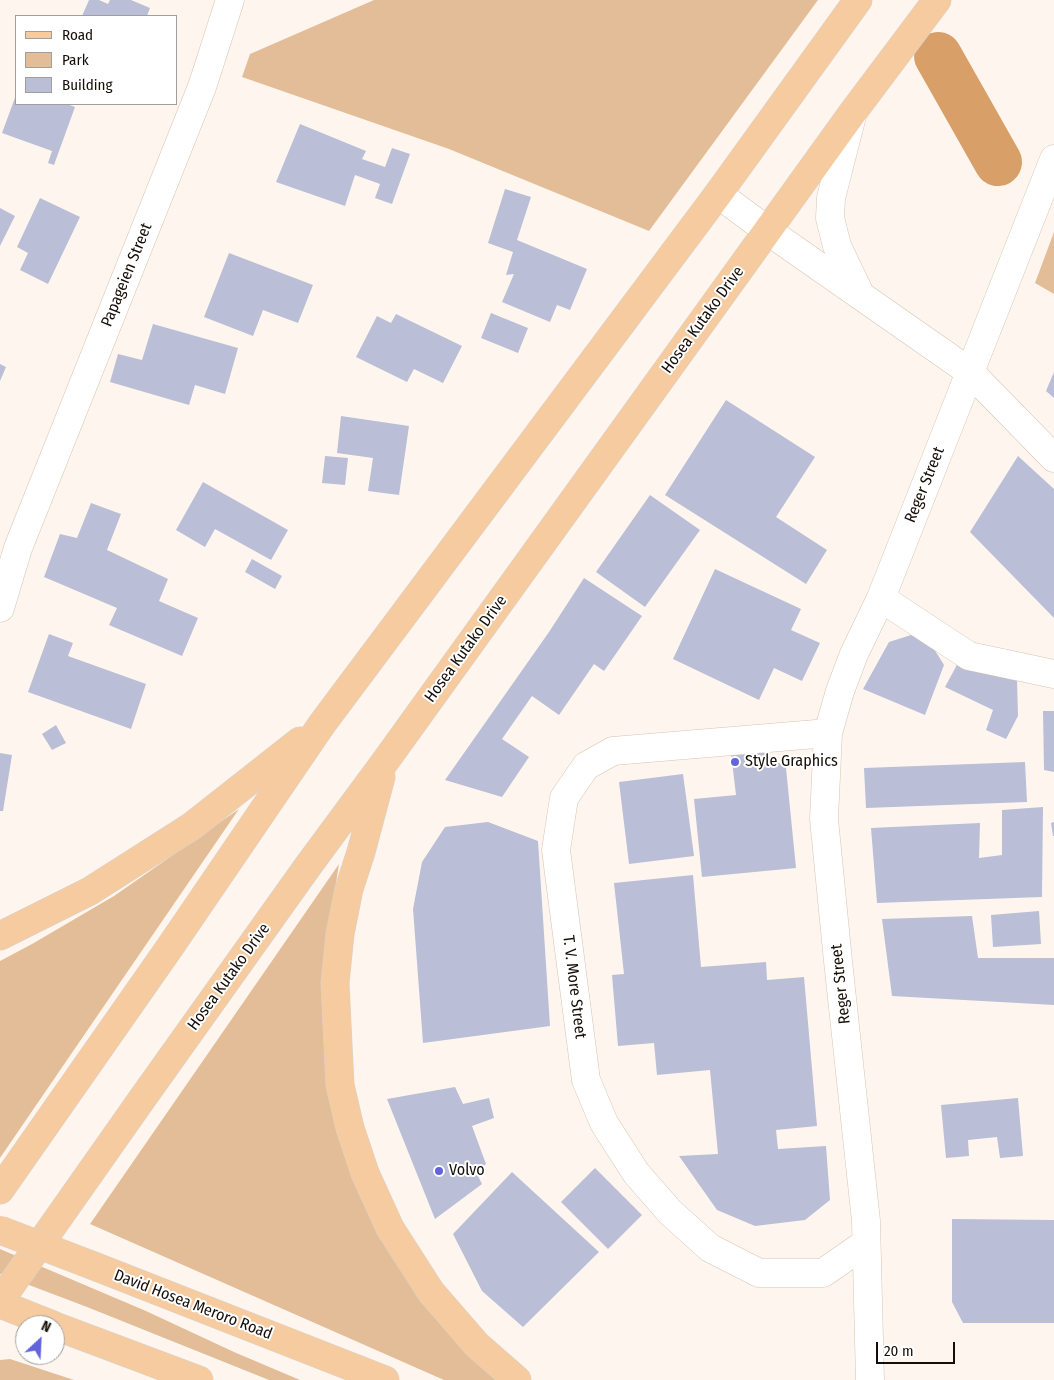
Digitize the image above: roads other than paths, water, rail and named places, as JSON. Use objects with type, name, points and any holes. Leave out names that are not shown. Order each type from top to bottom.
[{"type":"main road","points":[[0,1190],[170,947],[322,724],[718,194],[858,0]]},
{"type":"main road","name":"Hosea Kutako Drive","points":[[0,1302],[308,866],[853,112],[937,0]]},
{"type":"main road","points":[[0,936],[90,891],[192,826],[322,724]]},
{"type":"main road","points":[[384,763],[361,852],[349,889],[340,934],[335,982],[340,1085],[350,1128],[365,1173],[390,1228],[431,1292],[477,1345],[517,1380]]},
{"type":"main road","name":"David Hosea Meroro Road","points":[[0,1230],[385,1380]]},
{"type":"main road","points":[[0,1302],[30,1315]]},
{"type":"main road","points":[[65,1329],[199,1380]]},
{"type":"main road","points":[[120,1350],[160,1380]]},
{"type":"street","name":"Papageien Street","points":[[0,608],[9,544],[202,87],[230,0]]},
{"type":"street","points":[[853,112],[831,198],[830,218],[837,246],[860,294]]},
{"type":"street","name":"Reger Street","points":[[870,1380],[866,1221],[824,818],[828,733],[854,654],[881,598],[1054,159]]},
{"type":"street","points":[[718,194],[970,372],[1054,458]]},
{"type":"street","points":[[881,598],[969,656],[1054,674]]},
{"type":"street","name":"T. V. More Street","points":[[828,733],[613,751],[586,766],[564,798],[556,850],[586,1080],[604,1123],[636,1173],[670,1212],[710,1248],[759,1273],[823,1273],[866,1243]]},
{"type":"waterway","points":[[938,56],[998,162]]},
{"type":"place","name":"Style Graphics","points":[[735,762]]},
{"type":"place","name":"Volvo","points":[[439,1171]]}]
